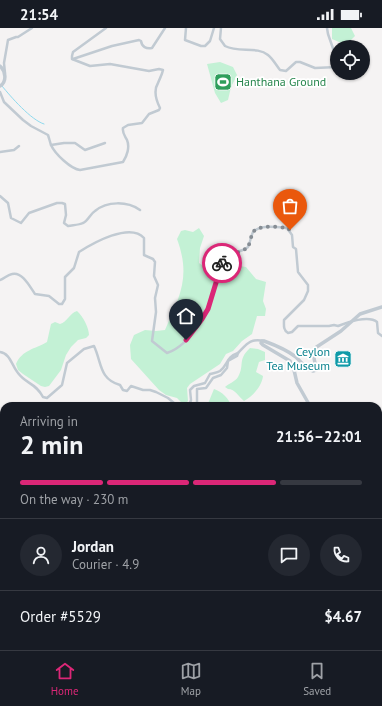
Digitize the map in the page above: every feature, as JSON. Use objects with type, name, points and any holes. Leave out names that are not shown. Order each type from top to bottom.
[{"type":"street","points":[[1,85],[5,78],[4,63],[8,40],[18,37],[32,28]]},
{"type":"street","points":[[72,60],[73,52],[106,28]]},
{"type":"street","points":[[72,60],[112,46],[139,40],[144,47],[148,49],[152,48],[165,28]]},
{"type":"street","points":[[186,28],[185,40],[201,46],[205,46],[210,41],[214,28]]},
{"type":"street","points":[[221,28],[220,39],[225,46],[242,50],[258,51],[267,54],[272,58],[280,70],[286,71],[296,62],[300,62],[314,68],[330,67]]},
{"type":"street","points":[[327,28],[330,40]]},
{"type":"street","points":[[0,92],[4,102],[23,120],[48,135],[51,145],[55,151],[76,170],[123,162],[129,147],[122,128],[128,125],[142,123],[149,114],[159,110],[160,108],[156,98],[156,91],[162,70],[149,71],[110,64],[94,66],[72,60]]},
{"type":"street","points":[[0,66],[3,69],[5,78]]},
{"type":"street","points":[[51,145],[64,142],[75,143],[85,150],[105,143]]},
{"type":"street","points":[[0,152],[14,150],[18,146]]},
{"type":"street","points":[[0,196],[8,203],[11,218],[21,223],[29,213],[57,203],[64,204],[66,215],[64,223],[68,226],[83,223],[95,211],[106,206],[123,204],[135,206],[140,210]]},
{"type":"street","points":[[0,280],[12,274],[17,274],[22,277],[35,294],[49,296],[59,304],[62,304],[65,299],[65,277],[74,268],[79,252],[107,237],[119,233],[135,233],[141,235],[144,238],[144,255],[153,259],[155,262],[154,276],[158,285],[155,298],[156,312],[152,341],[167,353],[180,346],[202,319],[208,309],[225,256],[230,252],[239,252],[248,247],[253,233],[257,229],[262,227],[287,228],[290,230],[293,247],[296,249],[298,272],[308,285],[308,291],[304,300],[284,320],[284,329],[286,332],[292,332],[298,326],[329,326],[334,324],[338,326],[371,318],[377,322],[378,334],[382,336]]},
{"type":"street","points":[[197,402],[196,390],[206,388],[213,378],[221,375],[227,368],[228,361],[237,356],[249,342],[256,339],[278,346],[295,356],[303,365],[313,371],[316,370],[313,353],[315,348],[352,322],[360,314],[382,307]]},
{"type":"street","points":[[264,341],[261,343],[262,345],[290,361],[297,383],[308,402]]},
{"type":"street","points":[[0,352],[3,352],[8,356],[15,370],[20,376],[37,387],[43,397],[47,398],[62,385],[67,363],[84,349],[94,346],[104,374],[112,383],[120,385],[123,390],[127,391],[131,386],[143,390],[150,390],[168,398],[173,402]]},
{"type":"street","points":[[190,402],[190,390],[194,386],[201,383],[205,384],[210,374],[219,372],[228,359],[238,353]]},
{"type":"green space","points":[[332,28],[351,28],[355,36],[351,40],[332,39]]},
{"type":"green space","name":"Hanthana Ground","points":[[220,62],[233,67],[237,75],[231,87],[228,100],[221,103],[215,93],[207,64]]},
{"type":"green space","points":[[199,228],[204,236],[200,248],[199,263],[208,269],[216,270],[226,264],[246,267],[256,279],[266,282],[263,301],[266,309],[265,316],[257,316],[252,334],[242,341],[233,351],[226,354],[220,364],[190,384],[187,388],[188,401],[181,402],[177,398],[166,395],[159,390],[131,359],[130,345],[134,335],[145,330],[165,330],[182,286],[183,264],[177,239],[181,231],[185,230],[193,232]]},
{"type":"green space","points":[[77,311],[85,322],[89,335],[86,338],[78,340],[71,347],[66,355],[61,370],[49,386],[41,386],[18,370],[16,364],[25,353],[47,342],[51,324],[55,322],[60,324],[62,323]]},
{"type":"green space","points":[[250,348],[265,352],[265,360],[259,362],[256,372],[263,376],[259,387],[254,394],[244,401],[235,392],[225,387],[238,377],[242,359]]},
{"type":"green space","points":[[214,389],[225,396],[230,402],[209,402]]},
{"type":"waterway","points":[[2,86],[27,113],[44,124]]},
{"type":"way so far","points":[[222,263],[225,256],[230,252],[239,252],[248,247],[253,233],[257,229],[262,227],[287,228],[290,230]]},
{"type":"place","name":"Hanthana Ground","points":[[223,82]]},
{"type":"place","name":"Ceylon Tea Museum","points":[[343,359]]},
{"type":"route","points":[[186,340],[208,309],[222,263]]}]
